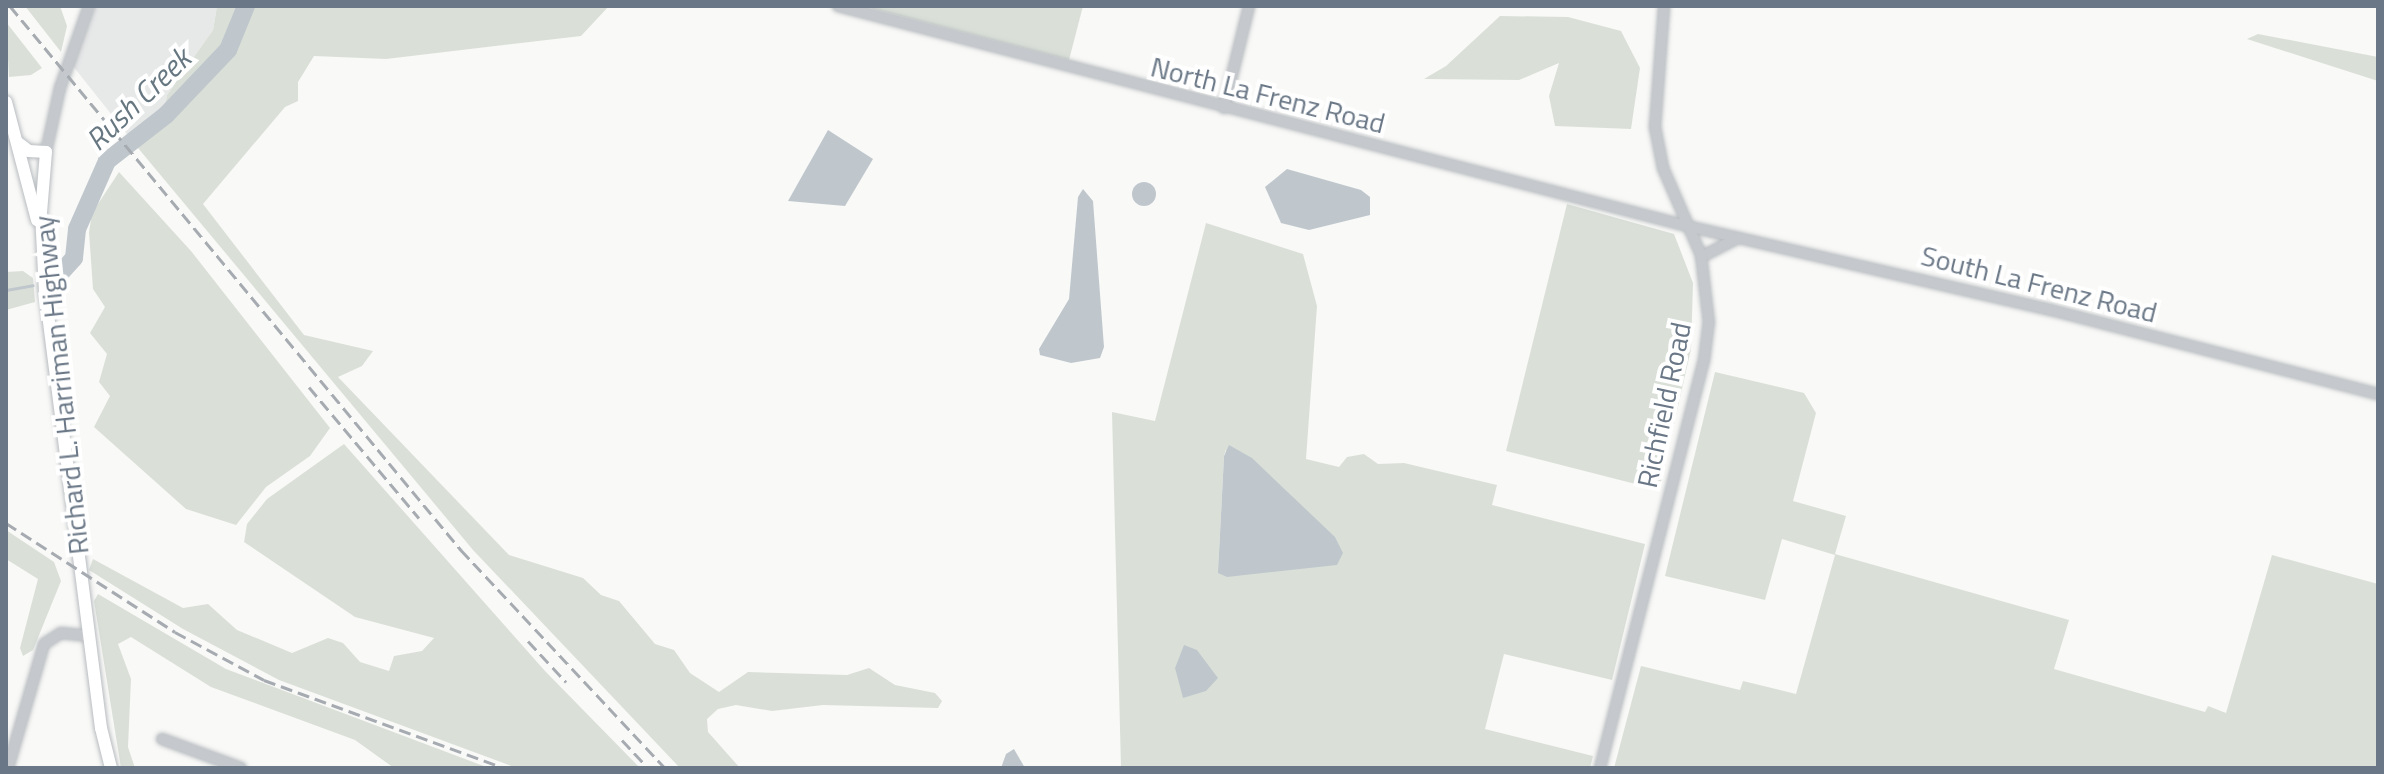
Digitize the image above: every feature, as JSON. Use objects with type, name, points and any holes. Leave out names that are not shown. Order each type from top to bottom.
[{"type":"main road","points":[[6,102],[41,235]]},
{"type":"main road","points":[[17,142],[29,151],[46,152]]},
{"type":"main road","name":"Richard L. Harriman Highway","points":[[46,152],[41,235],[90,636],[111,768]]},
{"type":"street","name":"Richard L. Harriman Highway","points":[[46,152],[60,88],[89,6]]},
{"type":"street","name":"North La Frenz Road","points":[[838,6],[1687,226]]},
{"type":"street","points":[[1224,108],[1249,6]]},
{"type":"street","name":"Richfield Road","points":[[1600,768],[1704,361],[1709,304],[1701,257],[1663,168],[1655,127],[1664,6]]},
{"type":"street","name":"South La Frenz Road","points":[[1687,226],[2378,394]]},
{"type":"street","points":[[1701,257],[1740,237]]},
{"type":"street","points":[[8,768],[44,644],[61,633],[90,636]]},
{"type":"street","points":[[162,739],[241,768]]},
{"type":"shaded area","points":[[25,6],[60,6],[67,26],[61,52]]},
{"type":"shaded area","points":[[95,6],[217,6],[213,30],[167,95],[162,125],[138,148],[73,66]]},
{"type":"shaded area","points":[[217,6],[609,6],[581,36],[386,59],[314,56],[298,82],[298,101],[285,107],[203,204],[304,335],[373,351],[362,366],[338,377],[509,555],[583,578],[601,595],[619,601],[655,644],[674,650],[690,673],[719,692],[748,672],[847,675],[869,668],[895,685],[935,693],[942,701],[938,708],[823,705],[772,711],[736,705],[718,709],[707,719],[708,732],[740,768],[680,768],[473,550],[138,148],[162,125],[167,95],[213,30]]},
{"type":"shaded area","points":[[862,6],[1083,6],[1069,60]]},
{"type":"shaded area","points":[[1500,16],[1568,17],[1621,31],[1640,68],[1631,129],[1555,126],[1549,96],[1559,63],[1519,80],[1424,79],[1446,66]]},
{"type":"shaded area","points":[[6,22],[42,68],[31,75],[9,77]]},
{"type":"shaded area","points":[[2258,34],[2378,57],[2378,81],[2247,39]]},
{"type":"shaded area","points":[[828,130],[873,159],[845,206],[788,201]]},
{"type":"shaded area","points":[[1287,169],[1361,190],[1370,197],[1370,215],[1309,230],[1281,223],[1265,187]]},
{"type":"shaded area","points":[[119,172],[191,251],[330,428],[310,456],[266,487],[236,525],[186,509],[94,427],[110,396],[99,382],[107,354],[90,333],[105,307],[93,289],[89,232],[92,213]]},
{"type":"shaded area","points":[[1144,182],[1155,189],[1156,194],[1149,205],[1144,206],[1133,199],[1132,194],[1139,183]]},
{"type":"shaded area","points":[[1083,189],[1093,201],[1104,347],[1100,358],[1071,363],[1040,355],[1039,349],[1069,299],[1078,197]]},
{"type":"shaded area","points":[[1567,204],[1674,234],[1693,283],[1691,349],[1659,490],[1506,451]]},
{"type":"shaded area","points":[[1206,223],[1303,254],[1317,306],[1306,459],[1339,467],[1347,457],[1364,454],[1378,464],[1404,463],[1497,485],[1492,505],[1645,544],[1612,680],[1504,654],[1485,729],[1593,756],[1590,768],[1121,768],[1112,412],[1155,421]],"holes":[[[1226,449],[1218,573],[1224,456]]]},
{"type":"shaded area","points":[[23,271],[33,278],[35,302],[6,310],[6,272]]},
{"type":"shaded area","points":[[1715,372],[1804,393],[1816,413],[1793,501],[1846,516],[1835,554],[2069,620],[2054,669],[2205,712],[2208,706],[2226,713],[2272,555],[2378,584],[2378,768],[1614,768],[1641,666],[1740,690],[1743,681],[1796,694],[1835,555],[1782,539],[1765,600],[1665,576]]},
{"type":"shaded area","points":[[344,444],[545,671],[640,768],[517,768],[279,680],[183,629],[89,570],[93,559],[183,608],[208,604],[237,630],[292,653],[328,638],[343,643],[360,662],[389,671],[394,656],[422,651],[434,638],[355,617],[244,542],[247,524],[267,499]]},
{"type":"shaded area","points":[[1229,445],[1252,458],[1335,537],[1343,553],[1337,565],[1227,577],[1218,573],[1224,456]]},
{"type":"shaded area","points":[[6,530],[54,562],[61,581],[33,650],[23,656],[20,648],[38,579],[6,559]]},
{"type":"shaded area","points":[[98,594],[226,669],[489,768],[394,768],[355,740],[211,687],[131,637],[118,644],[131,679],[128,747],[135,768],[121,768],[94,601]]},
{"type":"shaded area","points":[[1184,645],[1197,650],[1218,678],[1206,691],[1183,698],[1175,668]]},
{"type":"shaded area","points":[[1014,749],[1025,768],[1001,768],[1006,754]]},
{"type":"waterway","name":"Rush Creek","points":[[56,278],[74,258],[77,229],[107,161],[166,115],[228,50],[246,6]]},
{"type":"waterway","name":"Rush Creek","points":[[6,290],[33,285]]},
{"type":"railway","points":[[10,6],[461,550],[665,768]]},
{"type":"railway","points":[[309,387],[419,518]]},
{"type":"railway","points":[[6,523],[175,632],[264,680],[505,768]]},
{"type":"railway","points":[[528,641],[566,682]]},
{"type":"railway","points":[[622,740],[648,768]]}]
